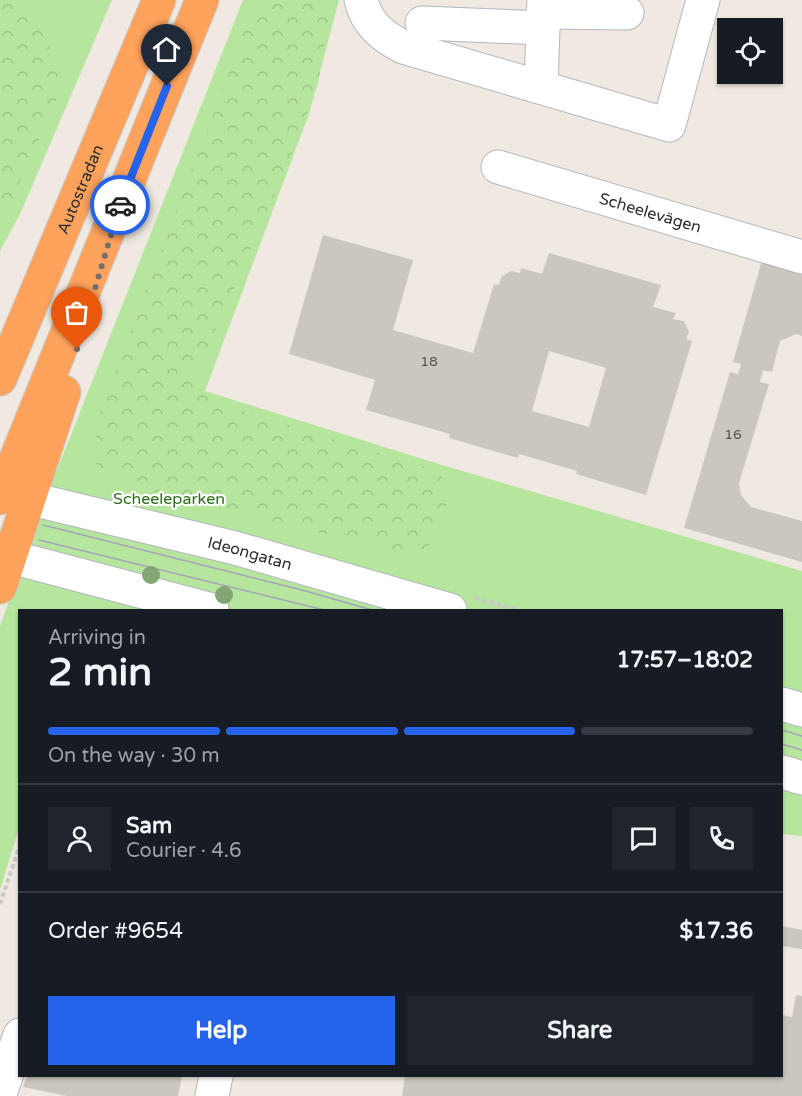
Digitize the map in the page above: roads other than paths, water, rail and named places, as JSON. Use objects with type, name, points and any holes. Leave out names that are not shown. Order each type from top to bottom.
[{"type":"highway","name":"Autostradan","points":[[0,379],[159,0]]},
{"type":"highway","points":[[0,498],[202,0]]},
{"type":"highway","points":[[0,587],[64,393],[124,192]]},
{"type":"highway","points":[[0,362],[25,319]]},
{"type":"street","points":[[361,0],[369,22],[386,38],[422,25],[543,13],[627,13]]},
{"type":"street","points":[[422,25],[541,87],[669,124],[703,0]]},
{"type":"street","points":[[541,87],[543,13]]},
{"type":"street","name":"Scheelevägen","points":[[498,167],[680,223],[802,257]]},
{"type":"street","name":"Ideongatan","points":[[48,503],[235,548],[447,609]]},
{"type":"street","points":[[30,562],[208,609]]},
{"type":"street","points":[[783,704],[802,710]]},
{"type":"street","points":[[783,772],[802,778]]},
{"type":"street","points":[[0,1094],[18,1041]]},
{"type":"street","points":[[212,1096],[216,1077]]},
{"type":"tram line","points":[[43,525],[368,609]]},
{"type":"tram line","points":[[39,540],[320,609]]},
{"type":"tram line","points":[[783,730],[802,736]]},
{"type":"tram line","points":[[783,744],[802,750]]},
{"type":"park label","name":"Scheeleparken","points":[[169,498]]}]
